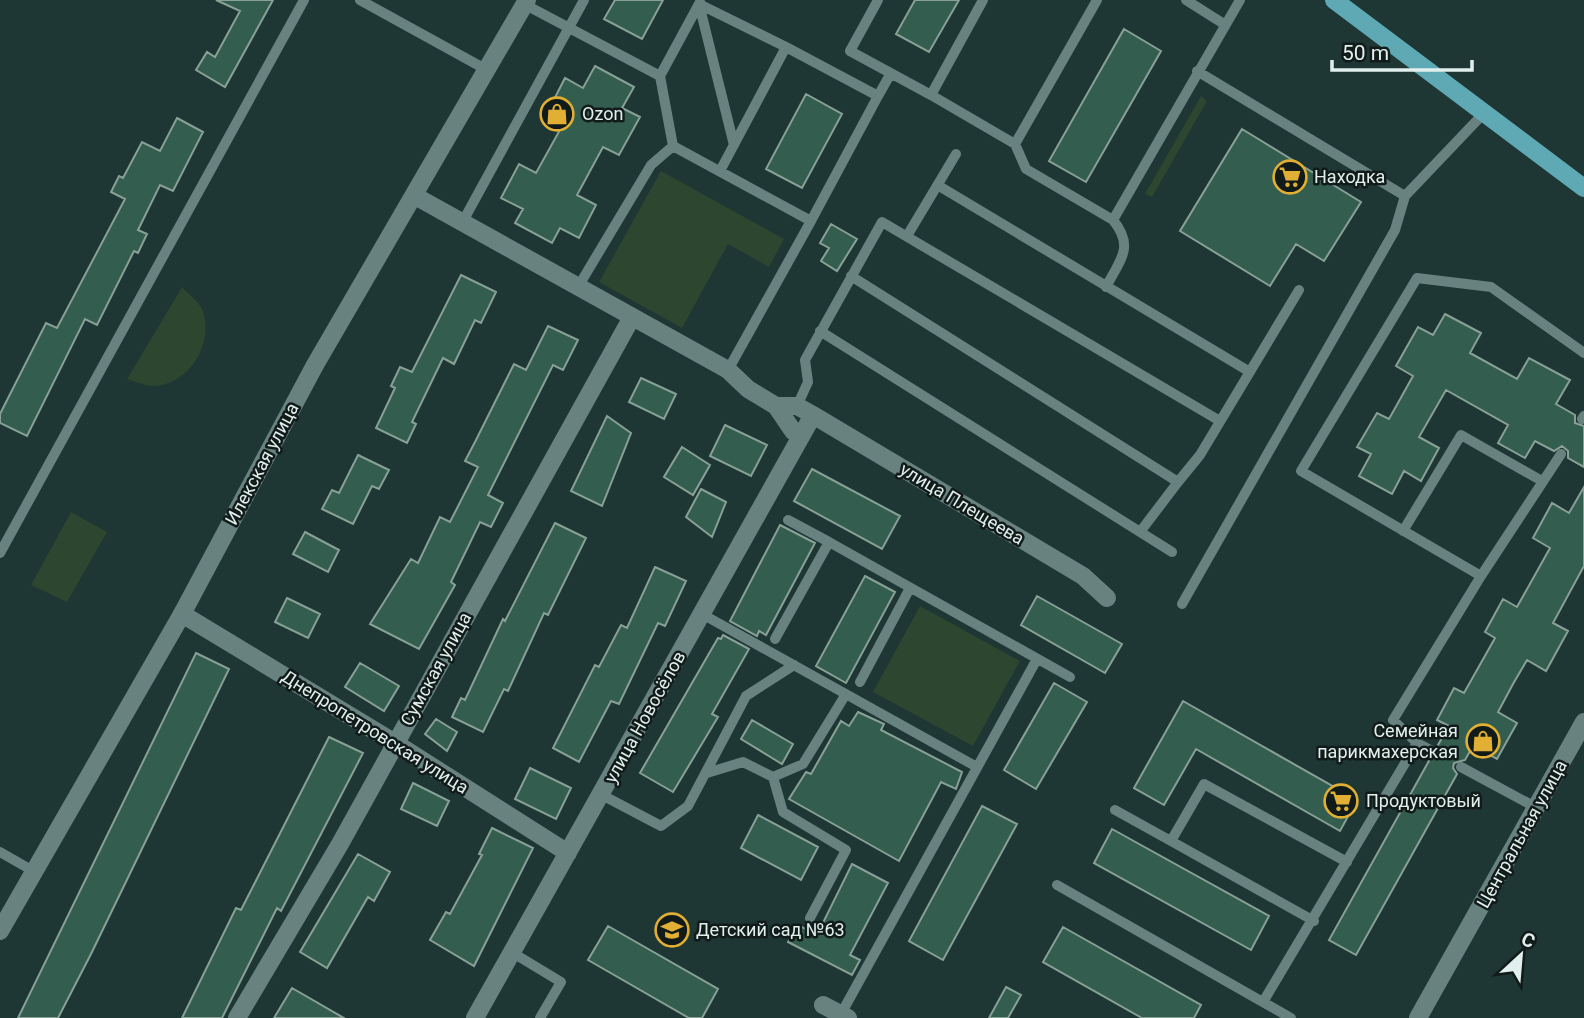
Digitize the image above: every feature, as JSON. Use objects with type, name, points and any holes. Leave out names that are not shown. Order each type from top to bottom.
[{"type":"main road","points":[[1334,0],[1584,188]]},
{"type":"street","name":"Илекская улица","points":[[0,931],[181,614],[315,365],[526,2]]},
{"type":"street","points":[[415,196],[728,370],[748,389],[776,406],[805,410]]},
{"type":"street","name":"Сумская улица","points":[[237,1018],[340,844],[632,317]]},
{"type":"street","points":[[776,406],[793,431],[801,436]]},
{"type":"street","name":"улица Новосёлов","points":[[475,1018],[801,436],[805,410]]},
{"type":"street","name":"улица Плещеева","points":[[805,410],[1083,576],[1107,598]]},
{"type":"street","name":"Днепропетровская улица","points":[[181,614],[395,743],[568,853]]},
{"type":"street","name":"Центральная улица","points":[[1418,1018],[1583,728]]},
{"type":"street","points":[[820,1012],[844,1016]]},
{"type":"lane","points":[[0,553],[304,0]]},
{"type":"lane","points":[[360,0],[486,70]]},
{"type":"lane","points":[[462,223],[584,0]]},
{"type":"lane","points":[[878,0],[850,51],[1016,144],[1026,169],[1113,220],[1123,232],[1125,250],[1106,287]]},
{"type":"lane","points":[[931,94],[983,0]]},
{"type":"lane","points":[[1016,144],[1097,0]]},
{"type":"lane","points":[[1186,0],[1224,24]]},
{"type":"lane","points":[[1113,220],[1240,0]]},
{"type":"lane","points":[[526,2],[660,76]]},
{"type":"lane","points":[[700,2],[878,96]]},
{"type":"lane","points":[[673,146],[660,76],[700,2]]},
{"type":"lane","points":[[700,2],[734,145]]},
{"type":"lane","points":[[720,171],[786,47]]},
{"type":"lane","points":[[1197,71],[1405,196]]},
{"type":"lane","points":[[728,370],[891,73]]},
{"type":"lane","points":[[1182,604],[1395,230],[1405,196],[1484,113]]},
{"type":"lane","points":[[673,146],[811,221]]},
{"type":"lane","points":[[578,287],[651,165],[673,146]]},
{"type":"lane","points":[[907,236],[957,154]]},
{"type":"lane","points":[[939,186],[1250,372]]},
{"type":"lane","points":[[805,410],[808,382],[805,360],[882,222],[1220,421]]},
{"type":"lane","points":[[851,276],[1178,482]]},
{"type":"lane","points":[[1481,576],[1301,471],[1417,278],[1491,287],[1584,353]]},
{"type":"lane","points":[[1140,532],[1200,455],[1298,290]]},
{"type":"lane","points":[[820,331],[1172,552]]},
{"type":"lane","points":[[1403,531],[1461,435],[1542,481]]},
{"type":"lane","points":[[1434,752],[1417,743],[1393,720],[1560,454]]},
{"type":"lane","points":[[788,520],[1070,677]]},
{"type":"lane","points":[[775,639],[829,542]]},
{"type":"lane","points":[[860,682],[910,588]]},
{"type":"lane","points":[[702,614],[977,767]]},
{"type":"lane","points":[[844,1016],[1037,659]]},
{"type":"lane","points":[[602,794],[661,826],[688,806],[746,696],[794,665]]},
{"type":"lane","points":[[773,777],[803,764],[846,694]]},
{"type":"lane","points":[[1263,1002],[1314,921],[1417,743]]},
{"type":"lane","points":[[707,773],[743,762],[773,777],[783,812],[846,850],[810,918]]},
{"type":"lane","points":[[1461,767],[1536,808]]},
{"type":"lane","points":[[1171,841],[1203,783],[1347,862]]},
{"type":"lane","points":[[1115,810],[1314,921]]},
{"type":"lane","points":[[0,852],[34,872]]},
{"type":"lane","points":[[1057,885],[1290,1018]]},
{"type":"lane","points":[[513,953],[561,982],[540,1018]]},
{"type":"green space","points":[[1201,96],[1207,101],[1152,197],[1145,194]]},
{"type":"green space","points":[[661,171],[784,239],[769,267],[728,244],[682,328],[599,282]]},
{"type":"green space","points":[[182,287],[199,304],[205,320],[202,347],[196,359],[188,370],[166,384],[150,386],[127,379]]},
{"type":"green space","points":[[71,512],[107,532],[67,602],[31,585]]},
{"type":"green space","points":[[920,606],[1020,661],[973,746],[873,692]]},
{"type":"building","points":[[216,0],[273,0],[225,87],[196,70],[207,52],[215,57],[240,11]]},
{"type":"building","points":[[615,0],[663,0],[642,39],[604,19]]},
{"type":"building","points":[[915,0],[959,0],[929,52],[896,34]]},
{"type":"building","points":[[1124,29],[1161,51],[1086,182],[1049,161]]},
{"type":"building","points":[[595,66],[634,87],[622,108],[640,117],[619,155],[603,147],[577,195],[596,205],[579,238],[560,228],[552,243],[515,223],[523,209],[501,198],[519,164],[536,173],[561,128],[544,119],[565,78],[583,88]]},
{"type":"building","points":[[806,94],[842,114],[802,188],[766,169]]},
{"type":"building","points":[[177,118],[203,132],[173,191],[160,185],[138,230],[147,234],[138,253],[134,251],[97,325],[85,319],[27,436],[0,423],[0,414],[46,323],[57,328],[125,199],[111,192],[119,176],[123,178],[142,142],[160,151]]},
{"type":"building","points":[[1242,129],[1361,202],[1324,261],[1296,244],[1270,286],[1180,231]]},
{"type":"building","points":[[831,224],[857,239],[837,271],[821,261],[829,248],[820,243]]},
{"type":"building","points":[[461,275],[496,292],[481,323],[475,320],[454,364],[443,358],[412,422],[416,424],[407,443],[376,428],[395,388],[391,386],[400,367],[412,372]]},
{"type":"building","points":[[1445,314],[1481,333],[1470,353],[1517,379],[1529,358],[1570,380],[1556,404],[1575,415],[1575,423],[1584,426],[1584,467],[1568,458],[1568,451],[1562,446],[1554,451],[1535,441],[1525,458],[1498,443],[1508,425],[1446,390],[1419,437],[1439,448],[1421,481],[1404,471],[1392,494],[1359,476],[1371,454],[1357,447],[1377,413],[1389,419],[1413,376],[1396,366],[1418,327],[1433,335]]},
{"type":"building","points":[[548,326],[578,340],[563,370],[553,365],[488,495],[503,503],[491,527],[480,522],[451,582],[455,585],[419,649],[370,624],[411,559],[418,563],[440,517],[450,522],[478,467],[465,461],[514,364],[526,370]]},
{"type":"building","points":[[641,378],[676,394],[664,419],[629,402]]},
{"type":"building","points":[[607,416],[631,433],[602,506],[571,491]]},
{"type":"building","points":[[725,425],[767,445],[751,476],[710,456]]},
{"type":"building","points":[[682,447],[710,465],[693,495],[664,477]]},
{"type":"building","points":[[358,455],[389,470],[379,489],[372,486],[353,524],[322,509],[332,490],[339,493]]},
{"type":"building","points":[[812,469],[900,516],[882,549],[794,501]]},
{"type":"building","points":[[1584,487],[1584,566],[1553,623],[1568,631],[1546,671],[1527,660],[1513,684],[1498,712],[1517,723],[1497,759],[1473,746],[1465,760],[1454,763],[1453,768],[1457,774],[1356,955],[1329,940],[1430,759],[1438,759],[1441,755],[1438,745],[1449,726],[1437,720],[1454,688],[1464,693],[1495,638],[1485,632],[1503,599],[1517,607],[1550,548],[1533,538],[1552,503],[1569,513]]},
{"type":"building","points":[[701,489],[726,502],[712,537],[686,517]]},
{"type":"building","points":[[555,523],[586,538],[548,615],[544,613],[508,691],[504,689],[483,732],[452,717],[461,698],[465,700],[503,619],[505,621]]},
{"type":"building","points":[[780,525],[815,543],[766,635],[759,631],[757,636],[730,621]]},
{"type":"building","points":[[305,532],[339,550],[328,572],[293,554]]},
{"type":"building","points":[[655,567],[686,581],[665,626],[658,623],[619,704],[611,701],[579,762],[553,748],[595,665],[599,667],[621,625],[627,628]]},
{"type":"building","points":[[865,576],[895,592],[846,683],[816,666]]},
{"type":"building","points":[[1037,596],[1122,644],[1105,673],[1021,625]]},
{"type":"building","points":[[287,598],[320,614],[308,638],[275,622]]},
{"type":"building","points":[[723,635],[749,649],[712,714],[718,717],[673,792],[640,773],[718,638],[721,639]]},
{"type":"building","points":[[196,653],[229,669],[91,954],[58,1018],[18,1018]]},
{"type":"building","points":[[360,663],[399,686],[384,711],[345,687]]},
{"type":"building","points":[[1054,683],[1087,702],[1036,789],[1004,770]]},
{"type":"building","points":[[1183,701],[1357,800],[1340,831],[1196,749],[1164,805],[1134,788]]},
{"type":"building","points":[[858,712],[884,724],[881,730],[962,772],[956,789],[941,782],[899,861],[789,799],[806,772],[811,774],[841,721],[849,726]]},
{"type":"building","points":[[436,719],[457,732],[447,751],[425,734]]},
{"type":"building","points":[[752,720],[793,744],[782,764],[741,739]]},
{"type":"building","points":[[329,737],[363,753],[281,911],[277,908],[222,1018],[182,1018],[236,908],[241,910]]},
{"type":"building","points":[[530,768],[571,788],[556,819],[515,799]]},
{"type":"building","points":[[413,783],[449,801],[437,826],[401,809]]},
{"type":"building","points":[[982,806],[1017,824],[943,960],[909,941]]},
{"type":"building","points":[[758,815],[818,847],[801,880],[741,848]]},
{"type":"building","points":[[492,828],[533,848],[474,966],[430,940],[446,912],[450,914],[482,855],[479,854]]},
{"type":"building","points":[[1112,829],[1269,916],[1251,950],[1094,863]]},
{"type":"building","points":[[358,854],[390,872],[374,901],[368,897],[327,968],[300,952]]},
{"type":"building","points":[[852,864],[888,883],[850,955],[860,960],[852,975],[788,942],[798,925],[817,935]]},
{"type":"building","points":[[608,926],[718,989],[702,1018],[689,1018],[588,960]]},
{"type":"building","points":[[1063,927],[1201,1005],[1194,1018],[1142,1018],[1043,962]]},
{"type":"building","points":[[1006,987],[1021,995],[1008,1018],[989,1018]]},
{"type":"building","points":[[292,988],[344,1018],[274,1018]]},
{"type":"place","name":"Ozon","points":[[557,114]]},
{"type":"place","name":"Находка","points":[[1290,177]]},
{"type":"place","name":"Семейная парикмахерская","points":[[1483,741]]},
{"type":"place","name":"Продуктовый","points":[[1341,801]]},
{"type":"place","name":"Детский сад №63","points":[[672,930]]}]
